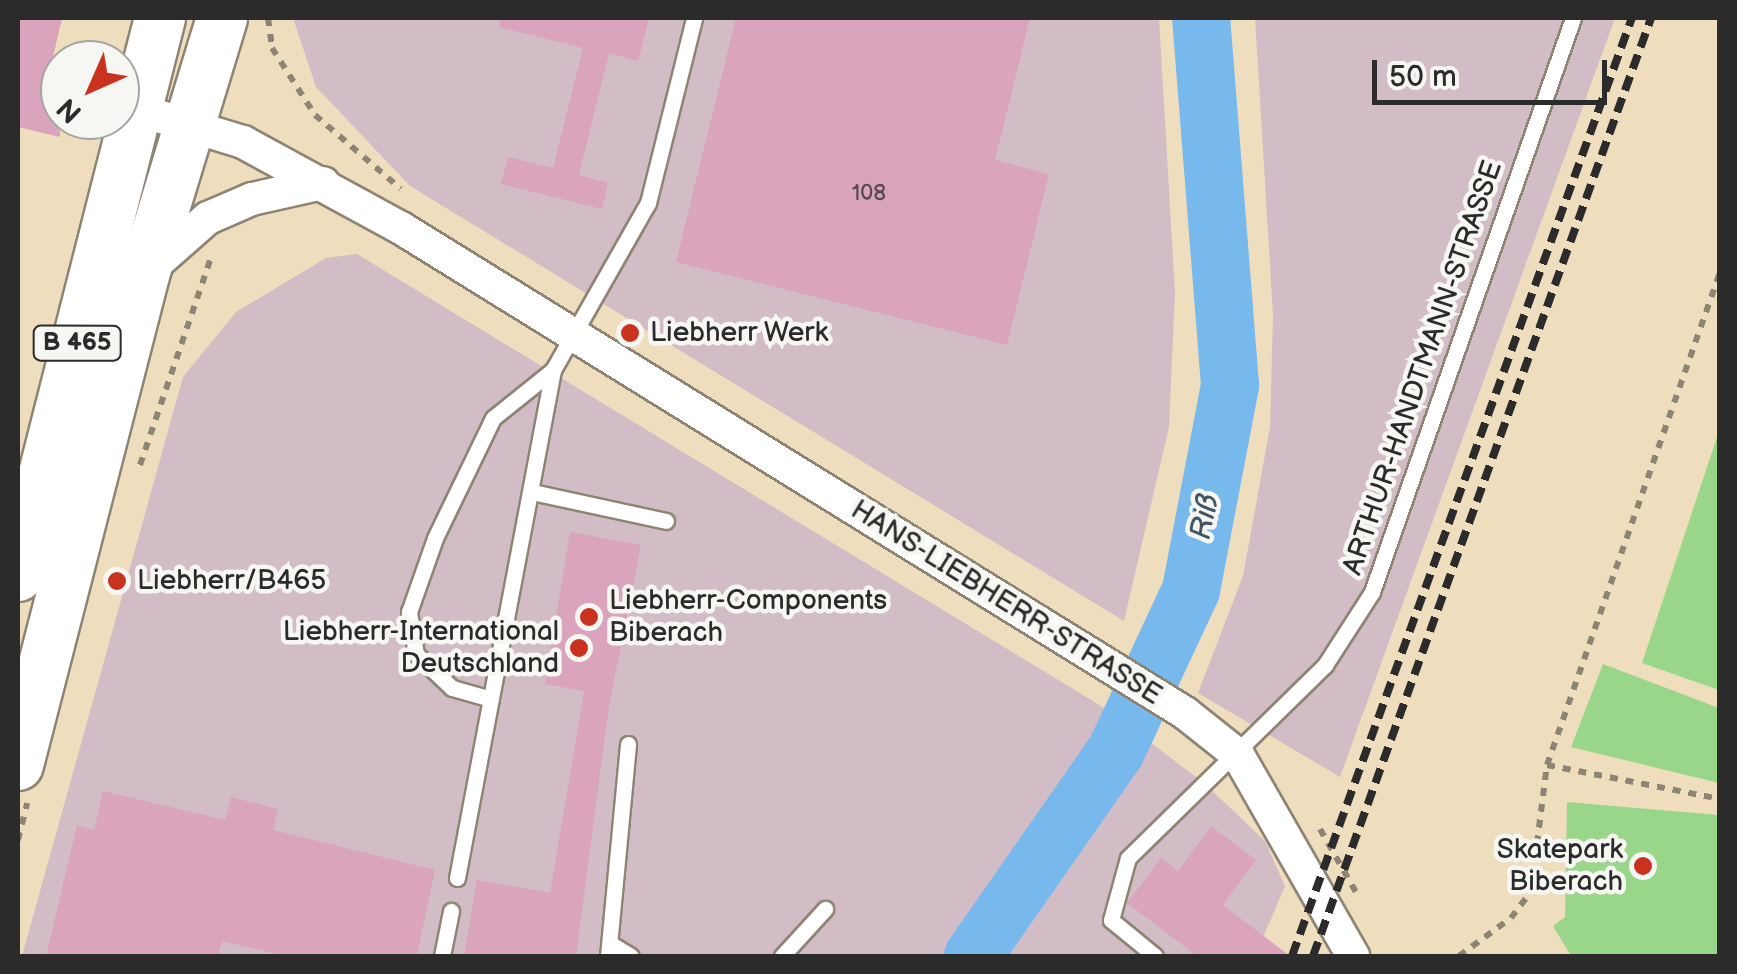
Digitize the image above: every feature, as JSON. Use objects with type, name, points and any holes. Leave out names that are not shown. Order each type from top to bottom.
[{"type":"main road","name":"B 465","points":[[140,92],[160,18]]},
{"type":"main road","name":"B 465","points":[[18,765],[144,275],[222,18]]},
{"type":"main road","name":"B 465","points":[[18,576],[127,140]]},
{"type":"street","name":"HANS-LIEBHERR-STRASSE","points":[[140,111],[243,142],[323,183],[1185,713],[1238,755],[1353,956]]},
{"type":"street","points":[[144,275],[208,218],[252,200],[323,183]]},
{"type":"lane","points":[[457,878],[553,370],[648,203],[694,18]]},
{"type":"lane","name":"ARTHUR-HANDTMANN-STRASSE","points":[[1155,956],[1111,920],[1128,858],[1238,755],[1326,665],[1372,592],[1574,18]]},
{"type":"lane","points":[[491,699],[452,688],[416,654],[409,612],[435,538],[492,418],[553,370]]},
{"type":"lane","points":[[532,492],[666,520]]},
{"type":"lane","points":[[628,744],[610,950],[631,956]]},
{"type":"lane","points":[[782,956],[825,909]]},
{"type":"lane","points":[[442,956],[451,910]]},
{"type":"path","points":[[268,18],[272,48]]},
{"type":"path","points":[[1459,956],[1512,918],[1531,892],[1547,765],[1720,272]]},
{"type":"path","points":[[1547,765],[1720,799]]},
{"type":"shaded area","points":[[293,18],[1159,18],[1175,292],[1169,427],[1124,621],[410,186],[316,87]]},
{"type":"shaded area","points":[[1255,18],[1615,18],[1340,777],[1198,693],[1243,576],[1270,427],[1273,315]]},
{"type":"shaded area","points":[[357,254],[1106,709],[1204,783],[1265,841],[1285,886],[1255,956],[22,956],[183,377],[236,312],[326,258]]},
{"type":"green space","points":[[1719,431],[1720,690],[1642,663]]},
{"type":"green space","points":[[1603,664],[1719,708],[1719,783],[1571,747]]},
{"type":"green space","name":"Skatepark Biberach","points":[[1567,802],[1719,815],[1719,956],[1571,956],[1553,926],[1565,917]]},
{"type":"building","points":[[18,18],[62,18],[57,40],[40,40],[40,132],[18,127]]},
{"type":"building","points":[[500,18],[649,18],[638,61],[609,53],[579,175],[608,183],[602,209],[501,184],[508,157],[553,168],[583,48],[499,27]]},
{"type":"building","points":[[736,18],[1030,18],[995,160],[1049,174],[1007,345],[676,262]]},
{"type":"building","points":[[570,532],[641,545],[609,706],[576,956],[464,956],[477,880],[550,893],[584,691],[545,684]]},
{"type":"building","points":[[103,791],[225,820],[231,797],[278,809],[273,830],[435,870],[417,956],[286,956],[222,941],[218,956],[46,956],[77,825],[94,830]]},
{"type":"building","points":[[1211,826],[1256,860],[1223,905],[1290,956],[1197,956],[1127,903],[1161,858],[1178,871]]},
{"type":"waterway","name":"Riß","points":[[973,956],[1116,751],[1191,590],[1230,385],[1201,18]]},
{"type":"railway","points":[[1292,956],[1632,18]]},
{"type":"railway","points":[[1313,956],[1651,18]]},
{"type":"place","name":"Liebherr Werk","points":[[630,333]]},
{"type":"place","name":"Liebherr/B465","points":[[117,581]]},
{"type":"place","name":"Liebherr-Components Biberach","points":[[589,617]]},
{"type":"place","name":"Liebherr-International Deutschland","points":[[579,648]]},
{"type":"place","name":"Skatepark Biberach","points":[[1643,866]]}]
